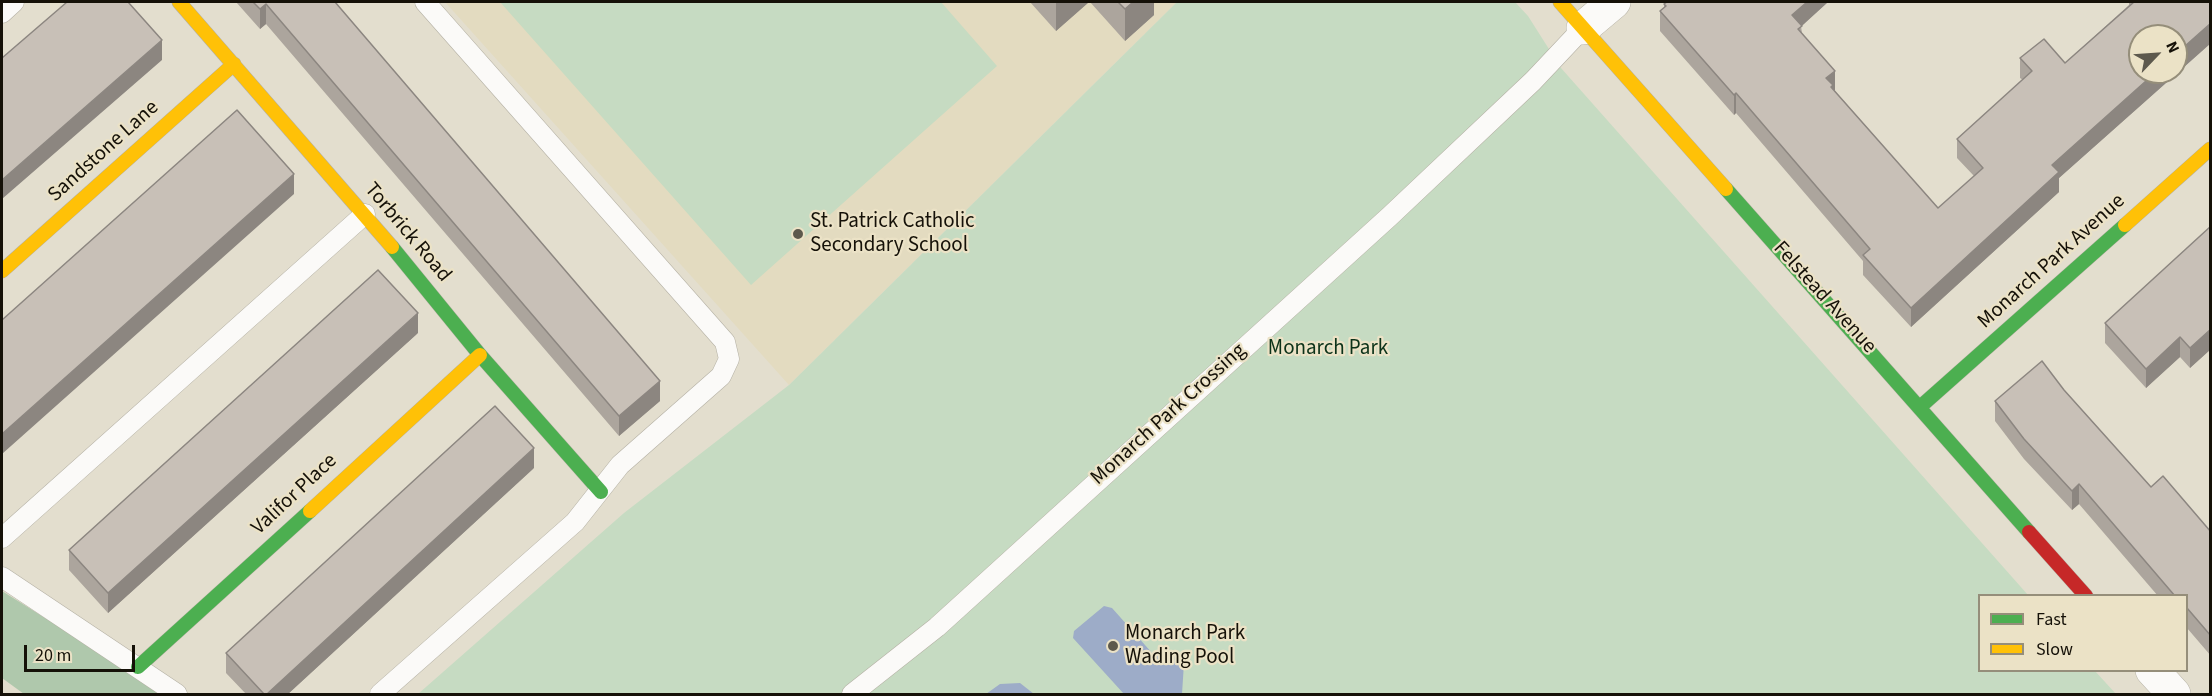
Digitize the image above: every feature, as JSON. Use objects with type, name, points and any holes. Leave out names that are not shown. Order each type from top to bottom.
[{"type":"street","name":"Torbrick Road","points":[[179,2],[364,214],[480,354],[601,492]]},
{"type":"street","name":"Felstead Avenue","points":[[1560,2],[2084,594]]},
{"type":"street","points":[[1583,28],[1614,2]]},
{"type":"street","name":"Sandstone Lane","points":[[2,271],[234,64]]},
{"type":"street","name":"Monarch Park Avenue","points":[[1920,407],[2211,149]]},
{"type":"street","name":"Valifor Place","points":[[138,667],[480,354]]},
{"type":"street","points":[[2154,672],[2174,694]]},
{"type":"lane","points":[[2,13],[14,2]]},
{"type":"lane","points":[[380,694],[575,522],[621,465],[721,376],[729,359],[724,342],[425,2]]},
{"type":"lane","name":"Monarch Park Crossing","points":[[852,694],[937,627],[1390,216],[1533,81],[1583,28]]},
{"type":"lane","points":[[2,538],[364,214]]},
{"type":"lane","points":[[2,577],[177,694]]},
{"type":"shaded area","name":"St. Patrick Catholic Secondary School","points":[[445,2],[1177,2],[789,385]]},
{"type":"green space","points":[[500,2],[941,2],[997,66],[751,285]]},
{"type":"green space","name":"Monarch Park","points":[[1177,2],[1515,2],[1528,16],[1561,68],[2027,594],[1978,594],[1978,672],[2096,672],[2116,694],[418,694],[624,513],[789,385]]},
{"type":"green space","points":[[2,591],[133,673],[162,694],[24,694],[2,678]]},
{"type":"water","name":"Monarch Park Wading Pool","points":[[1104,606],[1112,608],[1153,654],[1180,657],[1184,663],[1182,694],[1124,694],[1073,638],[1074,631]]},
{"type":"water","points":[[1020,683],[1034,694],[986,694],[1000,684]]},
{"type":"building","points":[[67,2],[128,2],[162,40],[2,180],[2,58]]},
{"type":"building","points":[[253,2],[335,2],[660,381],[619,416],[266,4],[260,9]]},
{"type":"building","points":[[1118,2],[1133,2],[1125,9]]},
{"type":"building","points":[[1667,2],[1807,2],[1792,15],[1802,26],[1798,29],[1835,71],[1826,78],[1833,85],[1831,87],[1938,208],[1983,168],[1957,139],[2032,71],[2020,58],[2044,39],[2065,63],[2134,2],[2211,2],[2211,23],[2188,43],[2188,24],[2128,24],[2128,84],[2143,84],[2052,165],[2059,172],[1911,308],[1863,255],[1870,249],[1736,93],[1734,95],[1660,11],[1666,6],[1664,4]]},
{"type":"building","points":[[237,110],[294,174],[2,434],[2,320]]},
{"type":"building","points":[[2211,226],[2211,329],[2190,348],[2180,337],[2146,369],[2105,323]]},
{"type":"building","points":[[378,270],[418,313],[108,593],[69,550]]},
{"type":"building","points":[[2042,361],[2064,390],[2151,487],[2163,476],[2211,532],[2211,636],[2188,609],[2188,594],[2173,594],[2079,484],[2072,491],[2024,439],[1995,401]]},
{"type":"building","points":[[495,406],[534,448],[267,694],[264,694],[226,653]]},
{"type":"traffic: fast","points":[[1726,189],[2029,532]]},
{"type":"traffic: fast","points":[[1920,407],[2125,225]]},
{"type":"traffic: fast","points":[[392,247],[480,355],[601,492]]},
{"type":"traffic: fast","points":[[138,667],[310,511]]},
{"type":"traffic: slow","points":[[179,2],[392,247]]},
{"type":"traffic: slow","points":[[1560,2],[1726,189]]},
{"type":"traffic: slow","points":[[2,271],[234,64]]},
{"type":"traffic: slow","points":[[2125,225],[2210,149]]},
{"type":"traffic: slow","points":[[310,511],[480,355]]},
{"type":"traffic: jam","points":[[2029,532],[2084,594]]},
{"type":"place","name":"St. Patrick Catholic Secondary School","points":[[798,234]]},
{"type":"place","name":"Monarch Park Wading Pool","points":[[1113,646]]}]
